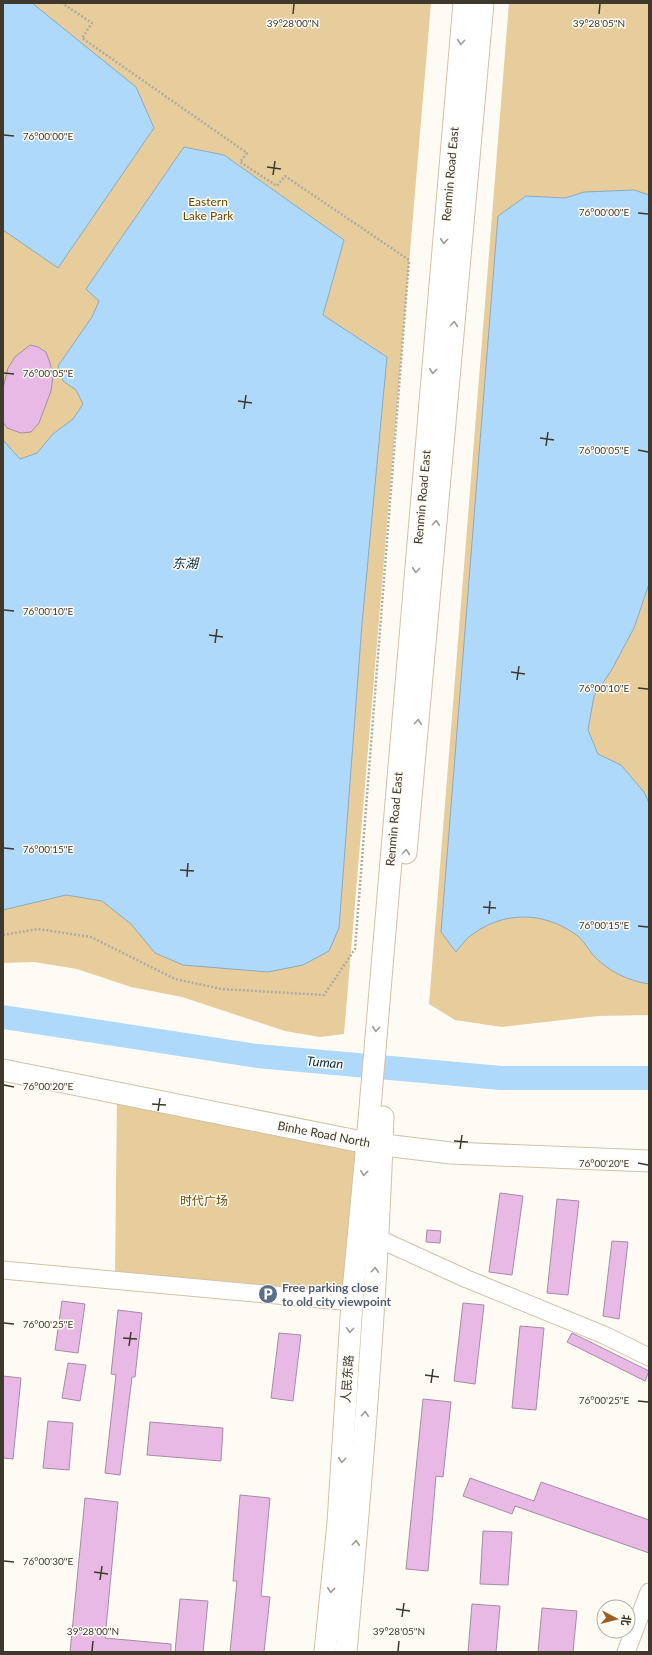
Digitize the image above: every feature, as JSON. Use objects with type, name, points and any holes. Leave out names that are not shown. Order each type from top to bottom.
[{"type":"main road","name":"Renmin Road East","points":[[387,989],[464,3]]},
{"type":"main road","name":"Renmin Road East","points":[[387,989],[483,3]]},
{"type":"main road","name":"人民东路","points":[[346,1652],[358,1525],[377,1238],[375,1144],[387,989]]},
{"type":"main road","name":"Binhe Road North","points":[[3,1070],[375,1144],[451,1153],[649,1161]]},
{"type":"main road","name":"人民东路","points":[[325,1652],[338,1523],[352,1302],[375,1144]]},
{"type":"street","points":[[377,1238],[467,1279],[604,1334],[649,1357]]},
{"type":"street","points":[[3,1270],[352,1302]]},
{"type":"street","points":[[626,1652],[649,1592]]},
{"type":"path","points":[[3,935],[38,929],[92,937],[175,979],[222,989],[324,995],[355,949],[409,260],[285,176],[277,186],[240,162],[247,153],[82,38],[92,23],[62,3]]},
{"type":"green space","name":"东湖","points":[[3,3],[431,3],[344,1034],[320,1037],[285,1031],[182,997],[131,987],[77,969],[34,962],[3,963]]},
{"type":"green space","points":[[509,3],[649,3],[649,1015],[598,1016],[502,1027],[455,1020],[429,1004]]},
{"type":"green space","name":"时代广场","points":[[117,1093],[367,1143],[352,1302],[115,1280]]},
{"type":"water","points":[[3,3],[32,3],[136,87],[154,128],[58,268],[3,230]]},
{"type":"water","name":"东湖","points":[[184,147],[224,155],[344,240],[323,315],[387,357],[362,624],[339,928],[329,951],[303,965],[268,972],[183,965],[155,953],[131,924],[102,901],[66,895],[3,910],[3,440],[20,459],[37,453],[53,434],[73,419],[83,404],[76,390],[63,381],[58,366],[92,317],[99,301],[86,289]]},
{"type":"water","points":[[634,190],[649,195],[649,584],[634,628],[611,671],[594,696],[588,730],[598,754],[621,765],[644,792],[649,803],[649,984],[626,978],[605,966],[593,955],[578,936],[562,926],[549,921],[522,917],[509,918],[496,922],[470,936],[456,952],[441,932],[498,216],[526,196],[565,198],[584,192]]},
{"type":"building","points":[[30,345],[38,347],[46,352],[53,376],[51,391],[39,423],[31,432],[21,433],[7,428],[3,422],[3,388],[8,368],[15,357]]},
{"type":"building","points":[[500,1193],[523,1196],[512,1275],[489,1272]]},
{"type":"building","points":[[557,1199],[579,1201],[568,1295],[547,1293]]},
{"type":"building","points":[[427,1230],[441,1231],[440,1243],[426,1242]]},
{"type":"building","points":[[612,1241],[628,1242],[619,1319],[603,1316]]},
{"type":"building","points":[[62,1301],[85,1304],[78,1353],[55,1350]]},
{"type":"building","points":[[463,1303],[484,1305],[475,1384],[454,1381]]},
{"type":"building","points":[[118,1310],[142,1313],[135,1377],[132,1377],[120,1475],[105,1473],[116,1375],[111,1374]]},
{"type":"building","points":[[520,1326],[544,1328],[536,1410],[512,1408]]},
{"type":"building","points":[[279,1333],[301,1335],[293,1401],[271,1398]]},
{"type":"building","points":[[572,1333],[649,1371],[645,1381],[567,1342]]},
{"type":"building","points":[[68,1363],[86,1365],[80,1401],[62,1398]]},
{"type":"building","points":[[3,1376],[21,1378],[13,1459],[3,1458]]},
{"type":"building","points":[[423,1399],[451,1402],[443,1477],[436,1476],[428,1571],[406,1569]]},
{"type":"building","points":[[48,1421],[73,1423],[69,1470],[43,1468]]},
{"type":"building","points":[[150,1422],[223,1428],[221,1461],[147,1455]]},
{"type":"building","points":[[470,1478],[534,1501],[541,1482],[649,1520],[649,1553],[515,1506],[512,1514],[463,1496]]},
{"type":"building","points":[[240,1495],[270,1498],[261,1596],[270,1597],[264,1652],[230,1652],[237,1581],[233,1581]]},
{"type":"building","points":[[85,1498],[118,1502],[105,1638],[171,1644],[171,1652],[70,1652]]},
{"type":"building","points":[[483,1531],[512,1532],[508,1585],[480,1584]]},
{"type":"building","points":[[180,1599],[208,1601],[203,1652],[175,1652]]},
{"type":"building","points":[[472,1604],[500,1606],[496,1652],[468,1652]]},
{"type":"building","points":[[542,1608],[577,1611],[573,1652],[538,1652]]},
{"type":"waterway","name":"Tuman","points":[[3,1017],[257,1056],[501,1078],[649,1078]]},
{"type":"place","name":"Free parking close to old city viewpoint","points":[[268,1294]]},
{"type":"park label","name":"Eastern Lake Park","points":[[208,208]]}]
